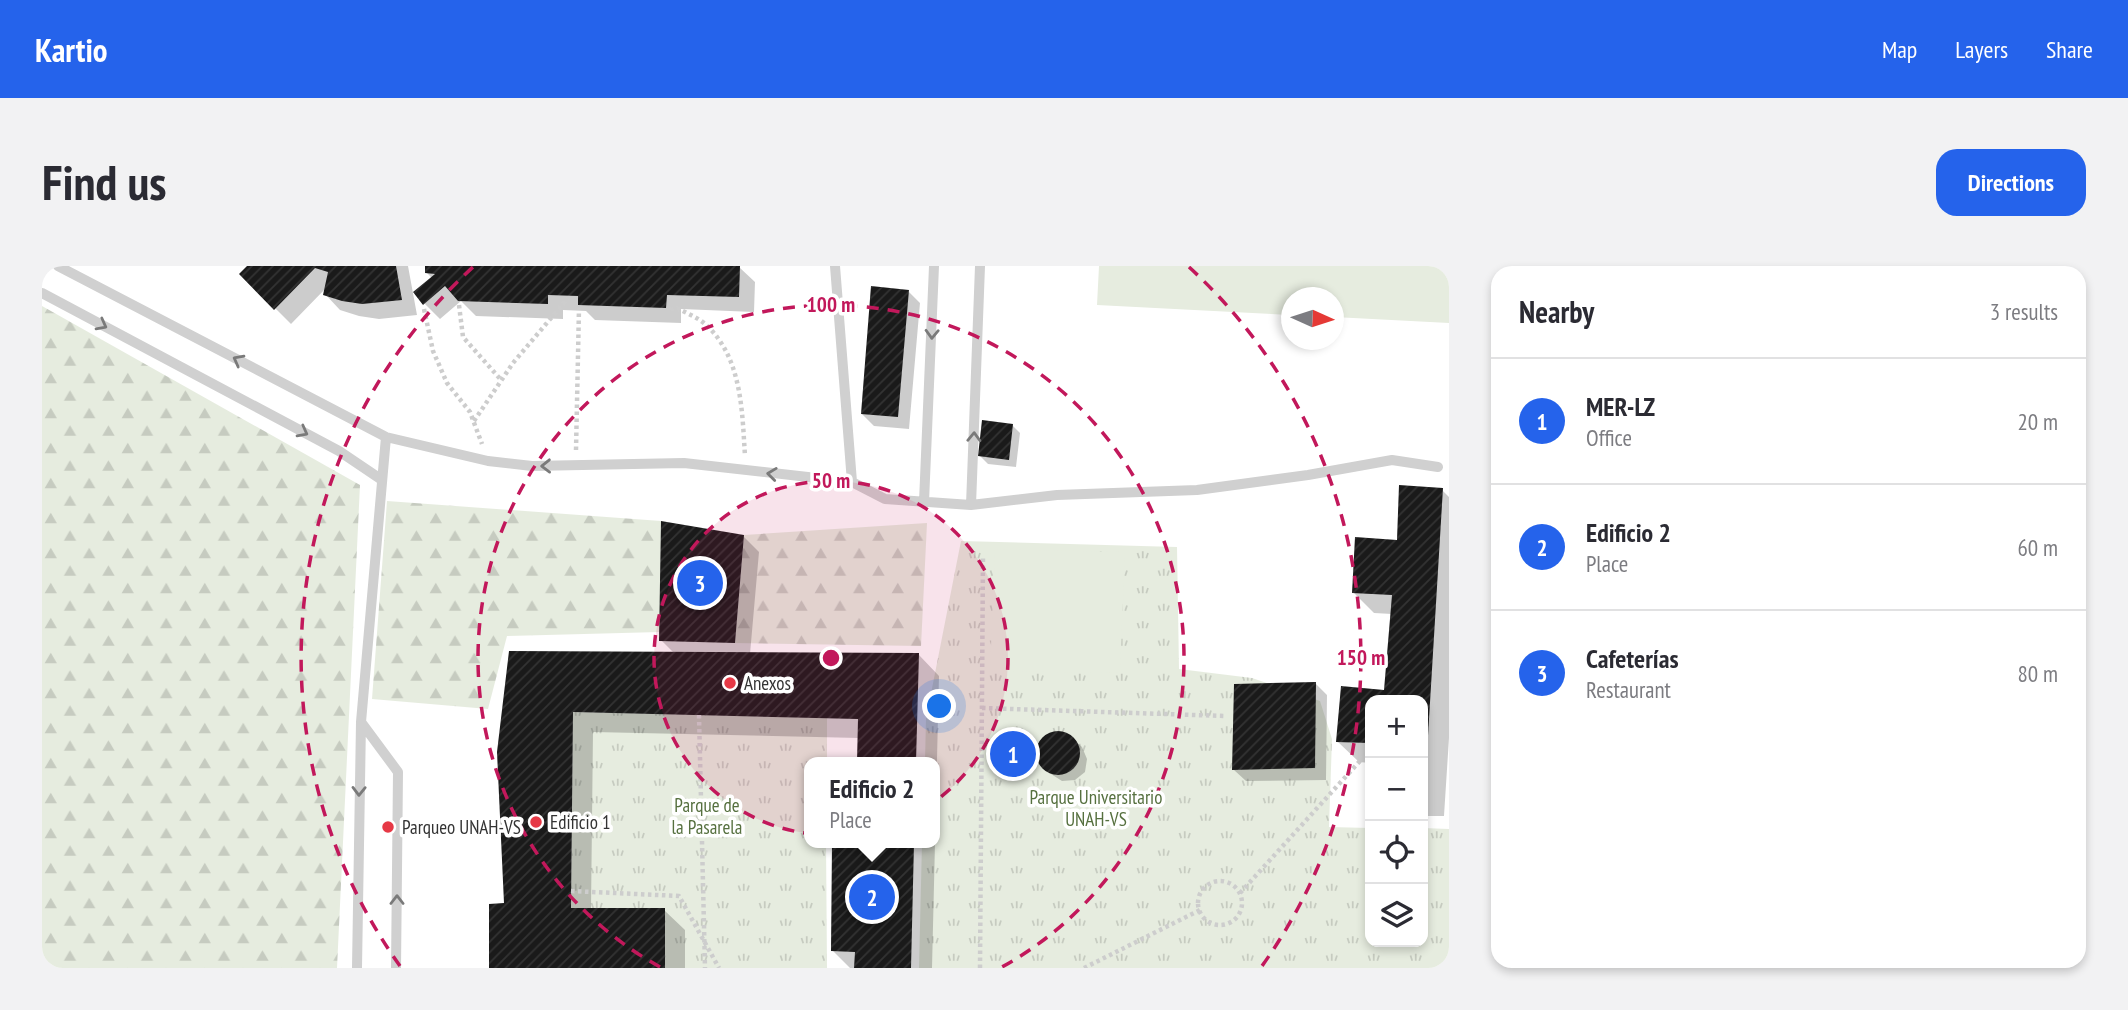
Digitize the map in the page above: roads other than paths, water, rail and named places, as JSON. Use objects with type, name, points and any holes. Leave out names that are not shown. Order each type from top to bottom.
[{"type":"lane","points":[[58,266],[386,437],[488,461],[532,466],[684,463],[852,482],[885,499],[971,505],[1057,495],[1197,490],[1392,460],[1438,467]]},
{"type":"lane","points":[[835,266],[852,482]]},
{"type":"lane","points":[[925,502],[934,266]]},
{"type":"lane","points":[[971,505],[980,266]]},
{"type":"lane","points":[[42,293],[339,451],[382,480]]},
{"type":"lane","points":[[357,968],[361,722],[386,437]]},
{"type":"lane","points":[[361,722],[398,772],[396,968]]},
{"type":"place","name":"Cafeterías","points":[[700,583]]},
{"type":"place","name":"Anexos","points":[[730,683]]},
{"type":"place","name":"MER-LZ","points":[[1013,754]]},
{"type":"place","name":"Edificio 1","points":[[536,822]]},
{"type":"place","name":"Parqueo UNAH-VS","points":[[388,827]]},
{"type":"place","name":"Edificio 2","points":[[872,897]]},
{"type":"park label","name":"Parque Universitario UNAH-VS","points":[[1096,808]]},
{"type":"park label","name":"Parque de la Pasarela","points":[[707,816]]}]
